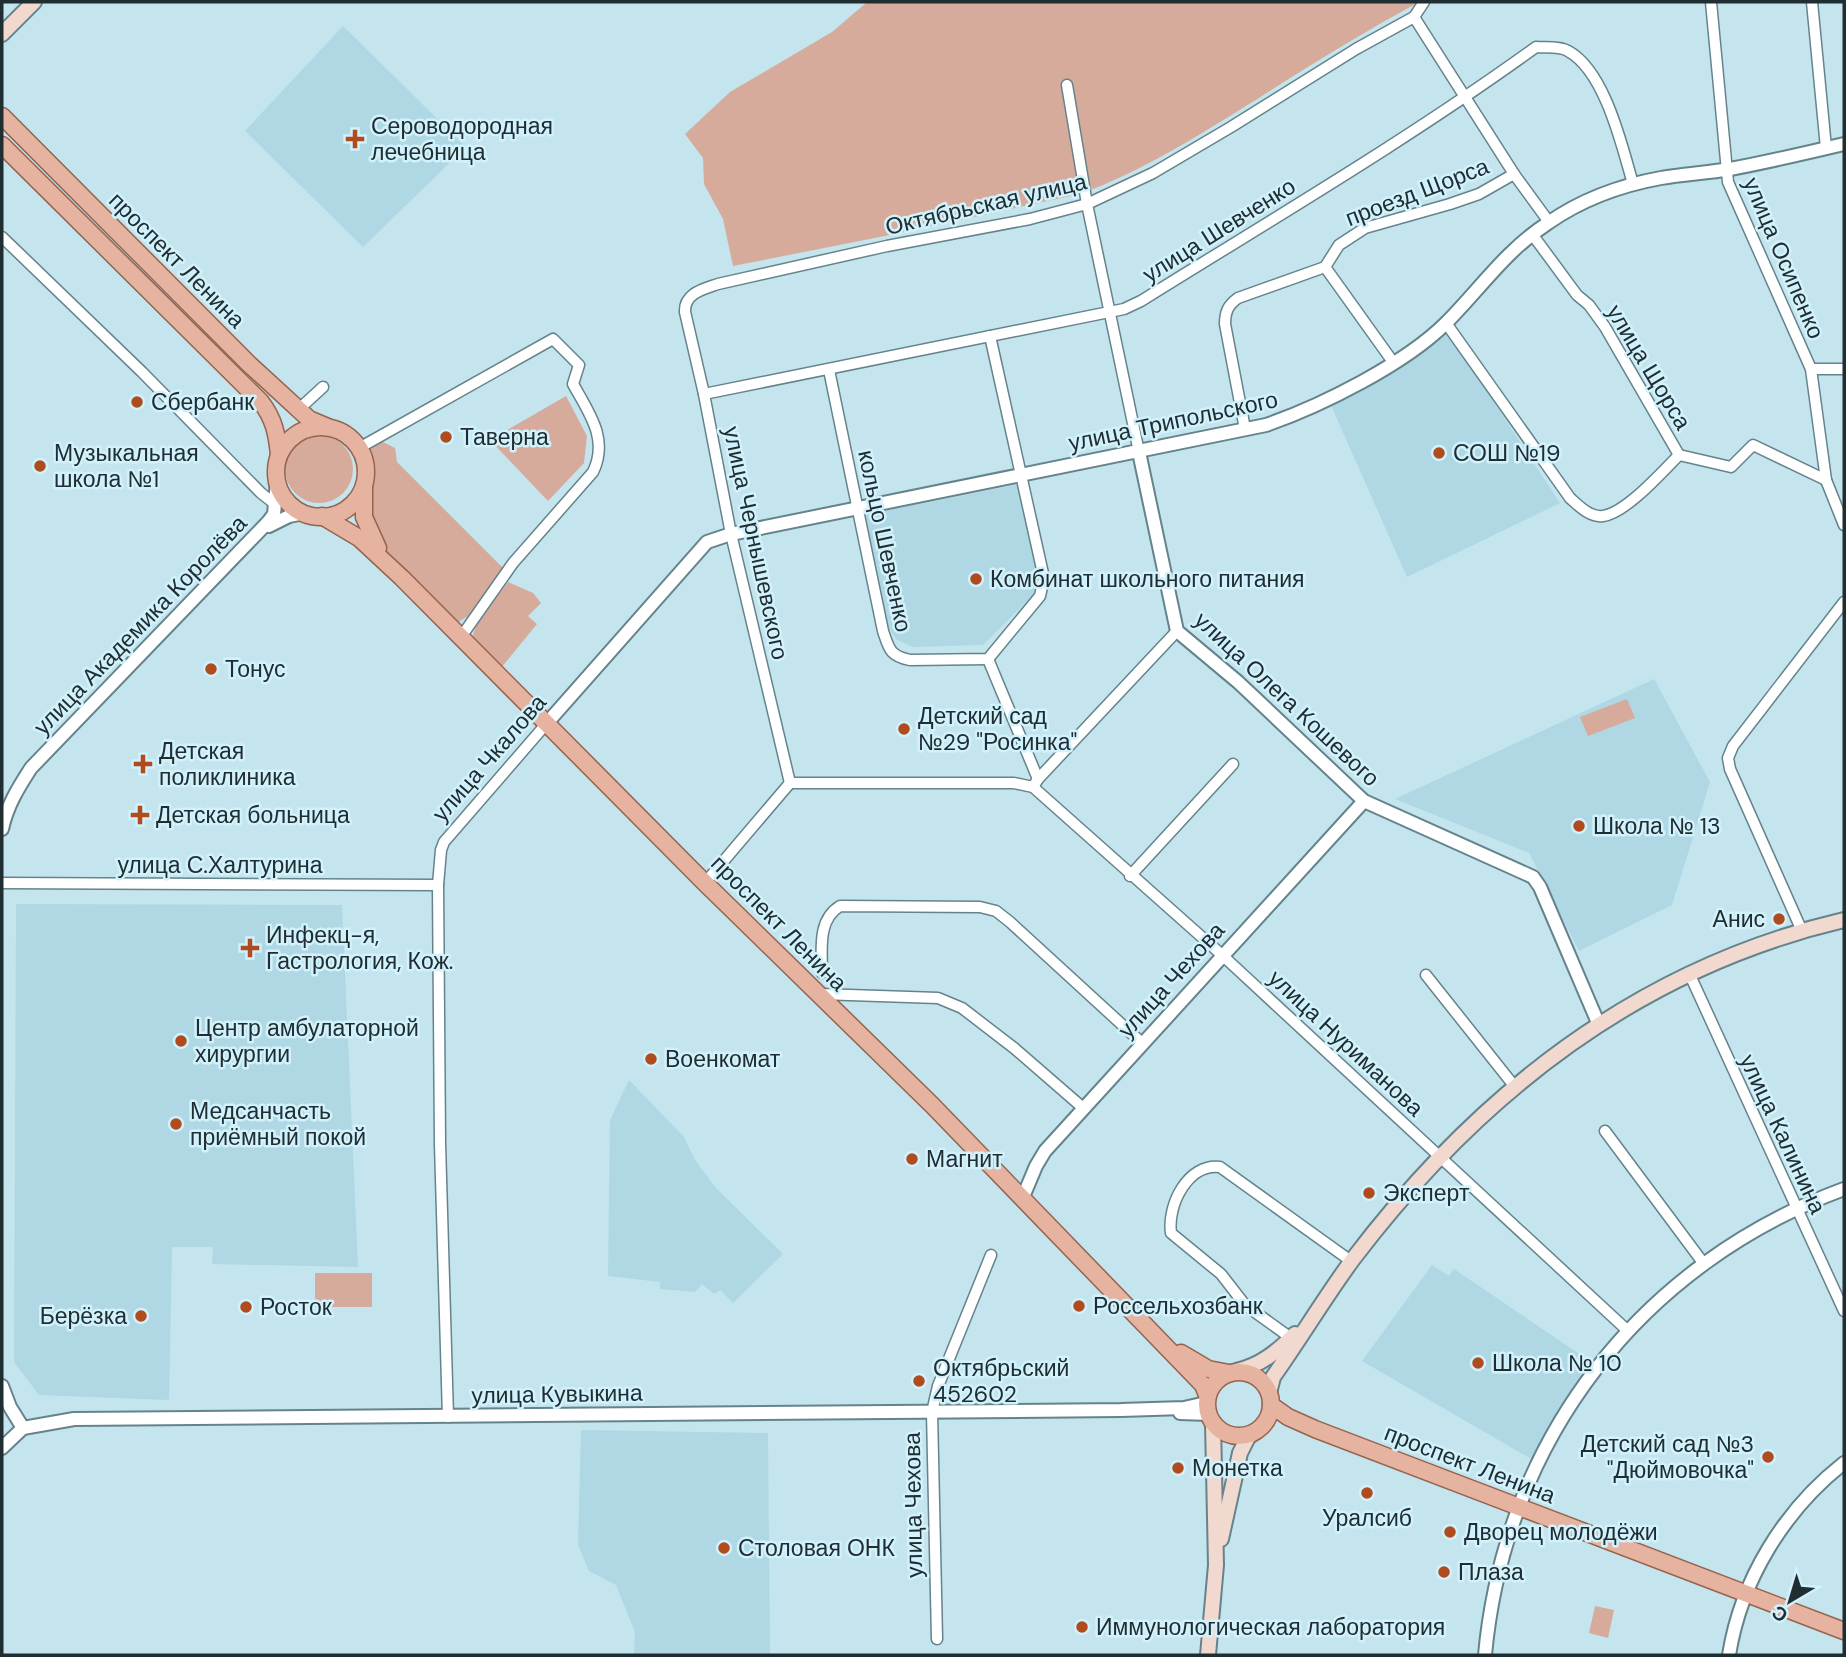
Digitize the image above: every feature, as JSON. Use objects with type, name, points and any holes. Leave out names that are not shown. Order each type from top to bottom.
[{"type":"main road","points":[[2,34],[34,2]]},
{"type":"main road","name":"проспект Ленина","points":[[2,116],[200,316],[298,410],[309,419],[328,427]]},
{"type":"main road","name":"проспект Ленина","points":[[2,145],[261,402],[271,415],[277,432],[279,455]]},
{"type":"main road","points":[[328,427],[345,434],[359,448],[365,466],[364,485],[348,508],[331,515],[304,513],[288,501],[277,482],[279,455],[293,436],[304,430],[328,427]]},
{"type":"main road","name":"проспект Ленина","points":[[364,485],[364,517],[369,533],[377,548],[402,578]]},
{"type":"main road","name":"проспект Ленина","points":[[322,516],[359,538],[402,578],[1023,1197],[1203,1385],[1209,1409]]},
{"type":"main road","points":[[1208,1655],[1216,1565],[1240,1453],[1248,1437],[1260,1427],[1270,1399],[1273,1377],[1352,1261],[1439,1156],[1515,1087],[1599,1025],[1689,973],[1751,948],[1844,920]]},
{"type":"main road","name":"проспект Ленина","points":[[1125,1302],[1197,1363],[1219,1373],[1233,1372]]},
{"type":"main road","points":[[1216,1565],[1209,1409],[1213,1384],[1275,1354],[1318,1311]]},
{"type":"main road","points":[[1233,1372],[1256,1377],[1270,1399]]},
{"type":"main road","name":"проспект Ленина","points":[[1270,1399],[1315,1430]]},
{"type":"main road","points":[[1209,1409],[1225,1433],[1241,1436],[1260,1427]]},
{"type":"main road","name":"проспект Ленина","points":[[1260,1427],[1286,1423],[1315,1430],[1844,1630]]},
{"type":"street","name":"Октябрьская улица","points":[[685,312],[685,304],[695,293],[719,284],[1087,204],[1153,173],[1414,16],[1424,2]]},
{"type":"street","name":"улица Осипенко","points":[[1711,2],[1728,182],[1811,369],[1826,480],[1844,525]]},
{"type":"street","points":[[1812,2],[1826,148]]},
{"type":"street","points":[[1414,16],[1514,174],[1549,222]]},
{"type":"street","name":"улица Шевченко","points":[[704,394],[1110,313],[1141,301],[1466,98],[1536,47],[1567,50],[1585,65],[1610,109],[1633,184]]},
{"type":"street","name":"улица Олега Кошевого","points":[[1067,85],[1087,204],[1177,631],[1238,682],[1364,801],[1533,877],[1540,887],[1599,1025]]},
{"type":"street","name":"улица Трипольского","points":[[731,534],[1139,452],[1295,415],[1422,344],[1446,323],[1500,262],[1532,234],[1579,205],[1633,184],[1727,169],[1844,144]]},
{"type":"street","name":"проезд Щорса","points":[[1325,267],[1339,245],[1365,228],[1469,197],[1514,174]]},
{"type":"street","name":"улица Щорса","points":[[1532,234],[1577,295],[1590,305],[1605,327],[1679,455]]},
{"type":"street","points":[[2,237],[275,504]]},
{"type":"street","points":[[1245,429],[1225,324],[1227,309],[1238,298],[1325,267],[1393,362]]},
{"type":"street","name":"улица Чернышевского","points":[[685,312],[731,534],[790,783]]},
{"type":"street","points":[[1446,323],[1570,498],[1595,516],[1604,516],[1627,504],[1679,455],[1731,467],[1753,445],[1826,480]]},
{"type":"street","points":[[990,336],[1044,578],[1040,596],[988,659],[1035,783]]},
{"type":"street","points":[[359,448],[553,340],[579,365],[573,384],[596,425],[600,449],[598,461],[593,472],[513,563],[461,637]]},
{"type":"street","points":[[1811,369],[1844,369]]},
{"type":"street","name":"кольцо Шевченко","points":[[830,370],[883,631],[889,649],[898,658],[910,660],[988,659]]},
{"type":"street","points":[[298,410],[323,387]]},
{"type":"street","name":"улица Академика Королёва","points":[[2,830],[6,812],[16,790],[31,768],[255,538],[274,514],[277,482]]},
{"type":"street","points":[[255,538],[279,519],[304,513]]},
{"type":"street","name":"улица Чкалова","points":[[448,1417],[440,1158],[438,885],[441,850],[444,842],[707,542],[731,534]]},
{"type":"street","points":[[1802,931],[1730,769],[1728,758],[1733,746],[1844,603]]},
{"type":"street","points":[[710,877],[790,783],[1035,783],[1177,631]]},
{"type":"street","points":[[1130,876],[1233,764]]},
{"type":"street","name":"улица Нуриманова","points":[[1035,783],[1130,876],[1222,955],[1628,1331]]},
{"type":"street","name":"улица Чехова","points":[[1023,1197],[1039,1159],[1082,1107],[1364,801]]},
{"type":"street","name":"улица С.Халтурина","points":[[2,883],[438,885]]},
{"type":"street","points":[[822,973],[824,923],[832,911],[840,906],[980,907],[996,911],[1010,922],[1142,1043]]},
{"type":"street","name":"улица Калинина","points":[[1689,973],[1844,1311]]},
{"type":"street","points":[[1426,975],[1515,1087]]},
{"type":"street","points":[[819,994],[938,998],[962,1008],[1014,1048],[1082,1107]]},
{"type":"street","points":[[1605,1131],[1704,1264]]},
{"type":"street","points":[[1291,1338],[1245,1305],[1221,1274],[1171,1233],[1170,1226],[1180,1191],[1194,1173],[1220,1167],[1352,1261]]},
{"type":"street","points":[[1485,1655],[1496,1580],[1517,1506],[1564,1415],[1594,1372],[1628,1331],[1704,1264],[1745,1236],[1796,1208],[1844,1189]]},
{"type":"street","name":"улица Чехова","points":[[937,1639],[932,1412],[938,1386],[991,1255]]},
{"type":"street","points":[[2,1386],[10,1407],[23,1428],[2,1448]]},
{"type":"street","name":"улица Кувыкина","points":[[23,1428],[74,1419],[1209,1409]]},
{"type":"street","points":[[1729,1655],[1746,1593],[1765,1554],[1791,1515],[1844,1463]]},
{"type":"shaded area","points":[[867,2],[1419,2],[1338,48],[1216,125],[1104,185],[1080,194],[733,266],[723,219],[704,184],[703,158],[685,134],[730,92],[832,32]]},
{"type":"shaded area","name":"Сероводородная лечебница","points":[[343,26],[466,147],[363,247],[245,131]]},
{"type":"shaded area","name":"СОШ №19","points":[[1448,332],[1560,503],[1407,577],[1330,403],[1386,376]]},
{"type":"shaded area","points":[[566,396],[587,436],[584,463],[548,501],[490,440]]},
{"type":"shaded area","points":[[319,435],[332,437],[343,445],[351,456],[351,482],[343,493],[332,501],[319,503],[306,501],[295,493],[287,482],[285,469],[287,456],[295,445],[306,437]]},
{"type":"shaded area","points":[[381,441],[395,448],[397,462],[504,569],[468,616],[457,623],[380,545],[367,499],[375,476],[368,451]]},
{"type":"shaded area","points":[[1020,484],[1038,575],[1034,594],[983,645],[913,647],[897,640],[888,627],[864,515]]},
{"type":"shaded area","points":[[508,582],[533,593],[541,603],[528,616],[537,624],[501,668],[472,638],[477,623]]},
{"type":"shaded area","name":"Школа № 13","points":[[1654,679],[1710,782],[1672,905],[1579,951],[1529,853],[1395,799]]},
{"type":"shaded area","points":[[1627,699],[1635,718],[1588,736],[1580,717]]},
{"type":"shaded area","points":[[16,904],[342,905],[358,1267],[212,1264],[213,1247],[172,1247],[169,1400],[39,1395],[14,1362]]},
{"type":"shaded area","points":[[629,1080],[684,1137],[695,1160],[716,1188],[783,1254],[733,1303],[720,1290],[714,1294],[702,1284],[695,1292],[660,1289],[660,1282],[608,1276],[610,1120]]},
{"type":"shaded area","name":"Школа № 10","points":[[1432,1265],[1449,1276],[1454,1269],[1594,1364],[1546,1435],[1533,1460],[1362,1361]]},
{"type":"shaded area","points":[[315,1273],[372,1273],[372,1307],[315,1307]]},
{"type":"shaded area","points":[[581,1430],[768,1433],[770,1655],[634,1655],[635,1632],[616,1585],[589,1571],[578,1545]]},
{"type":"shaded area","points":[[1595,1606],[1614,1610],[1608,1638],[1589,1633]]},
{"type":"place","name":"Сероводородная лечебница","points":[[355,139]]},
{"type":"place","name":"Сбербанк","points":[[137,402]]},
{"type":"place","name":"Таверна","points":[[446,437]]},
{"type":"place","name":"СОШ №19","points":[[1439,453]]},
{"type":"place","name":"Музыкальная школа №1","points":[[40,466]]},
{"type":"place","name":"Комбинат школьного питания","points":[[976,579]]},
{"type":"place","name":"Тонус","points":[[211,669]]},
{"type":"place","name":"Детский сад №29 \"Росинка\"","points":[[904,729]]},
{"type":"place","name":"Детская поликлиника","points":[[143,764]]},
{"type":"place","name":"Детская больница","points":[[140,815]]},
{"type":"place","name":"Школа № 13","points":[[1579,826]]},
{"type":"place","name":"Анис","points":[[1779,919]]},
{"type":"place","name":"Инфекц-я, Гастрология, Кож.","points":[[250,948]]},
{"type":"place","name":"Центр амбулаторной хирургии","points":[[181,1041]]},
{"type":"place","name":"Военкомат","points":[[651,1059]]},
{"type":"place","name":"Медсанчасть приёмный покой","points":[[176,1124]]},
{"type":"place","name":"Магнит","points":[[912,1159]]},
{"type":"place","name":"Эксперт","points":[[1369,1193]]},
{"type":"place","name":"Россельхозбанк","points":[[1079,1306]]},
{"type":"place","name":"Росток","points":[[246,1307]]},
{"type":"place","name":"Берёзка","points":[[141,1316]]},
{"type":"place","name":"Школа № 10","points":[[1478,1363]]},
{"type":"place","name":"Октябрьский 452602","points":[[919,1381]]},
{"type":"place","name":"Детский сад №3 \"Дюймовочка\"","points":[[1768,1457]]},
{"type":"place","name":"Монетка","points":[[1178,1468]]},
{"type":"place","name":"Уралсиб","points":[[1367,1493]]},
{"type":"place","name":"Дворец молодёжи","points":[[1450,1532]]},
{"type":"place","name":"Столовая ОНК","points":[[724,1548]]},
{"type":"place","name":"Плаза","points":[[1444,1572]]},
{"type":"place","name":"Иммунологическая лаборатория","points":[[1082,1627]]}]
